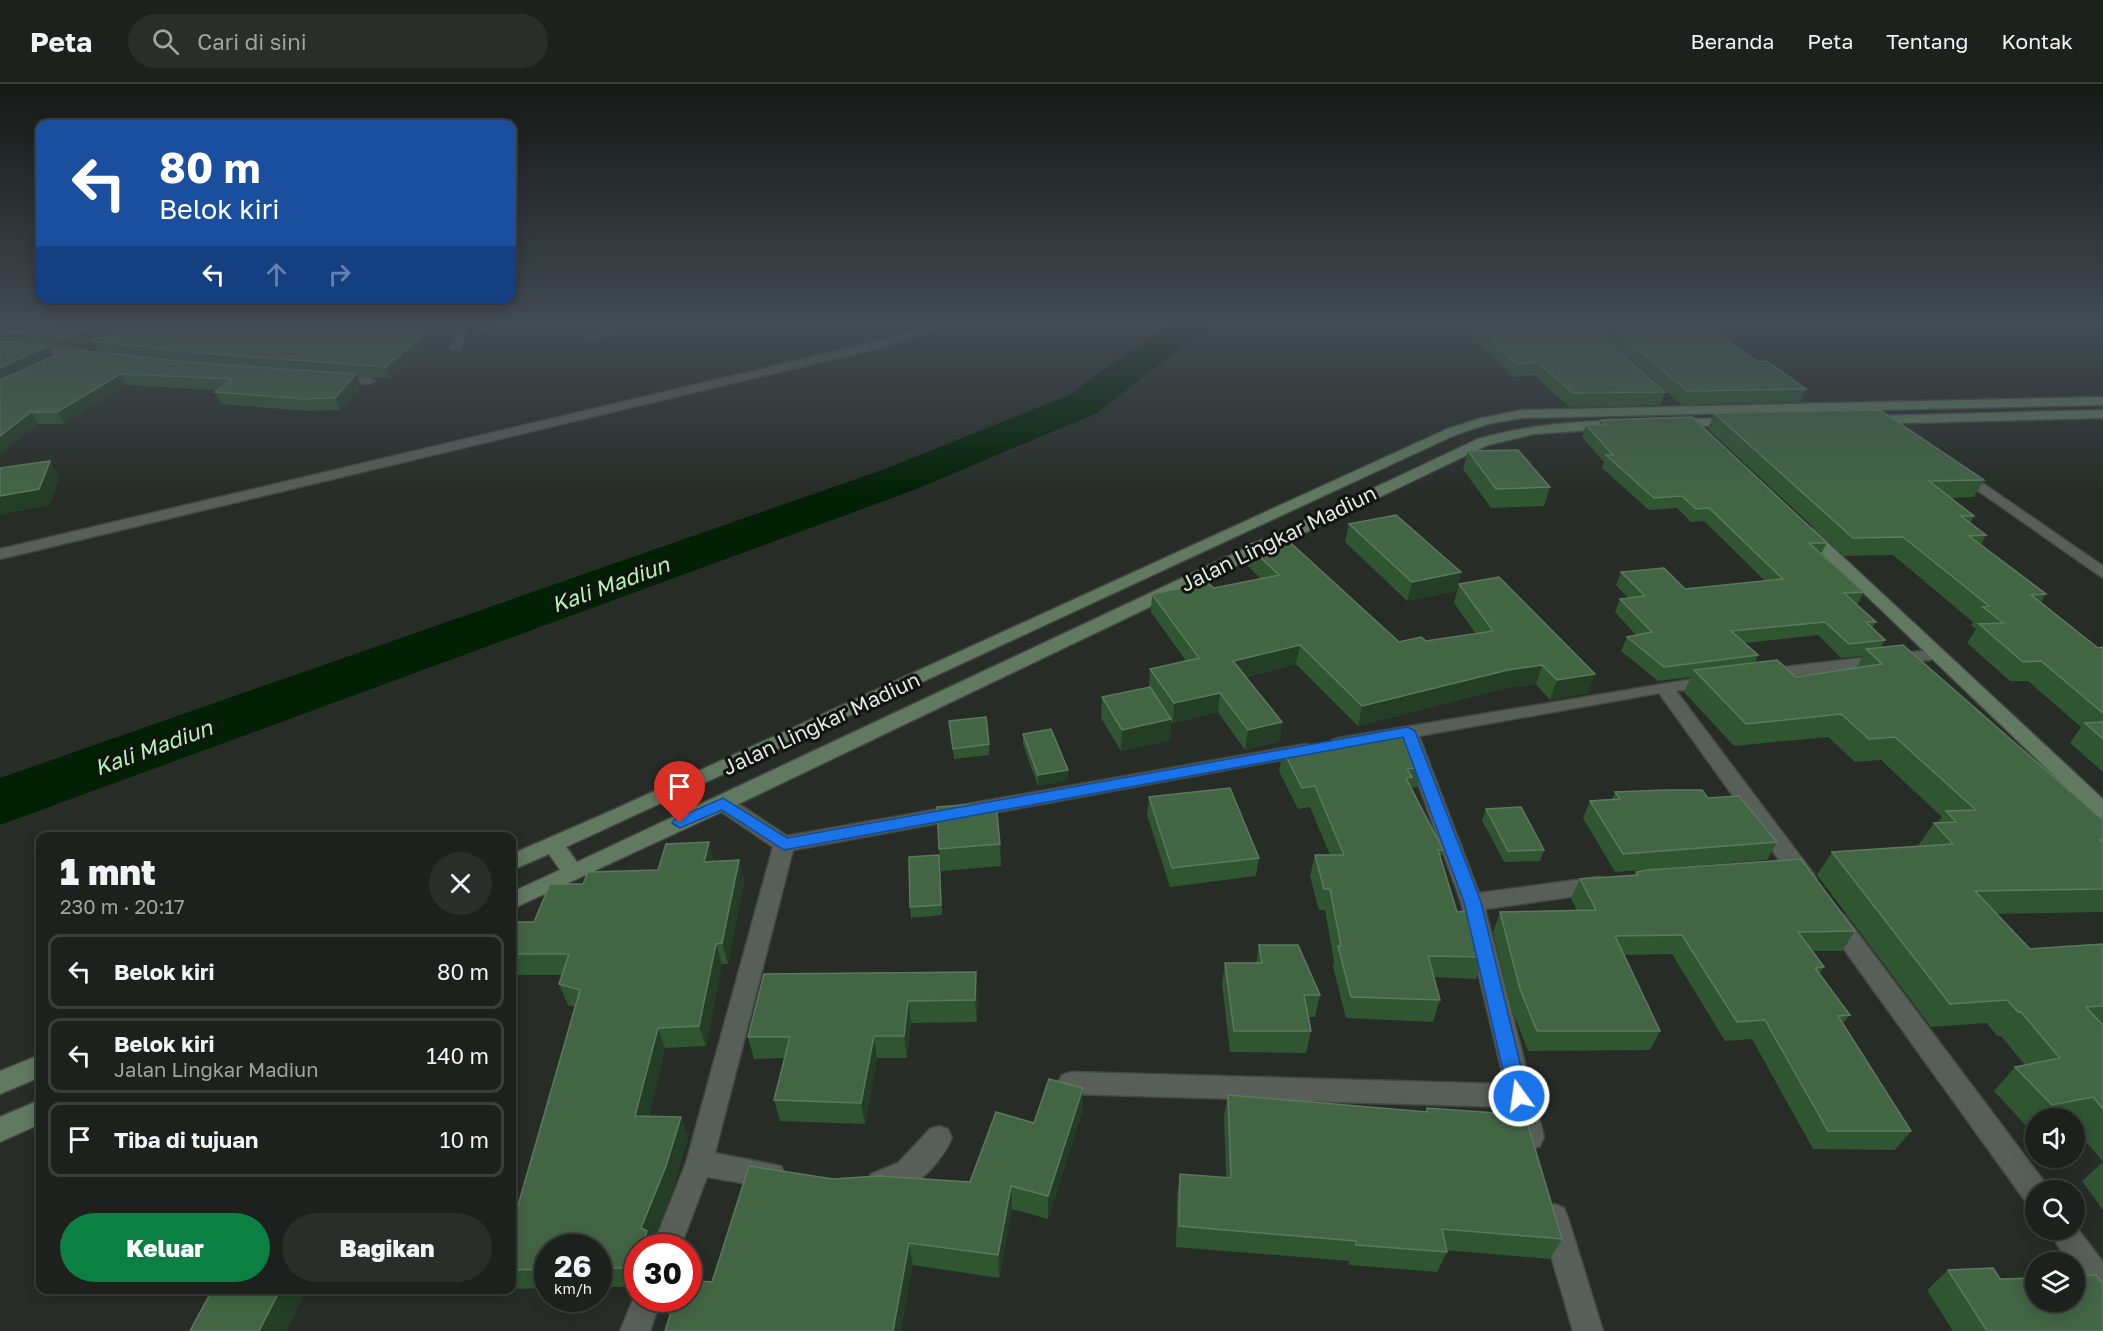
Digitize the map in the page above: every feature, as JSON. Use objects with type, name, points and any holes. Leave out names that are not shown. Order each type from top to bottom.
[{"type":"main road","name":"Jalan Lingkar Madiun","points":[[516,860],[1451,432],[1485,421],[1522,414],[1672,406],[2103,401]]},
{"type":"main road","points":[[1672,406],[1704,436]]},
{"type":"main road","name":"Jalan Lingkar Madiun","points":[[516,899],[1483,442],[1513,432],[1546,427],[2103,414]]},
{"type":"main road","points":[[1800,525],[2103,811]]},
{"type":"main road","points":[[553,844],[573,873]]},
{"type":"main road","points":[[0,1083],[36,1068]]},
{"type":"main road","points":[[0,1130],[36,1114]]},
{"type":"street","points":[[356,380],[369,381]]},
{"type":"street","points":[[0,554],[731,380]]},
{"type":"street","points":[[1887,420],[1906,433]]},
{"type":"street","points":[[1953,466],[2103,573]]},
{"type":"street","points":[[1756,676],[1939,654]]},
{"type":"street","points":[[723,803],[784,844],[1408,731],[1665,687],[1733,679]]},
{"type":"street","points":[[1665,687],[2026,1180]]},
{"type":"street","points":[[1408,731],[1472,902],[1519,1096],[1538,1163]]},
{"type":"street","points":[[671,1234],[699,1163],[784,844]]},
{"type":"street","points":[[1774,870],[1797,868]]},
{"type":"street","points":[[1472,902],[1616,882]]},
{"type":"street","points":[[1071,1083],[1519,1096]]},
{"type":"street","points":[[852,1186],[863,1187],[901,1179],[922,1160],[939,1138]]},
{"type":"street","points":[[699,1163],[797,1179]]},
{"type":"street","points":[[1548,1197],[1588,1331]]},
{"type":"street","points":[[2069,1240],[2103,1286]]},
{"type":"street","points":[[635,1331],[642,1312]]},
{"type":"building","points":[[0,380],[110,380],[57,412],[31,412],[0,436]]},
{"type":"building","points":[[231,380],[351,380],[335,398],[304,399],[215,392]]},
{"type":"building","points":[[1558,380],[1652,380],[1665,392],[1573,393]]},
{"type":"building","points":[[1674,380],[1794,380],[1806,389],[1687,391]]},
{"type":"building","points":[[1880,410],[1984,480],[1929,481],[1974,516],[1961,516],[1986,535],[1969,536],[2046,594],[2031,595],[2098,648],[2103,647],[2103,713],[2041,661],[2023,662],[1979,624],[2003,623],[1983,607],[1989,606],[1903,537],[1853,538],[1714,413]]},
{"type":"building","points":[[1692,417],[1827,543],[1809,543],[1864,592],[1844,593],[1876,622],[1866,622],[1885,640],[1849,644],[1825,622],[1731,631],[1758,655],[1664,667],[1627,637],[1652,632],[1620,599],[1645,596],[1621,572],[1664,568],[1685,589],[1783,579],[1709,508],[1696,509],[1682,496],[1654,498],[1606,455],[1613,455],[1586,425],[1606,425],[1601,420]]},
{"type":"building","points":[[1518,450],[1550,487],[1496,489],[1468,451]]},
{"type":"building","points":[[50,461],[39,489],[0,496],[0,468]]},
{"type":"building","points":[[1396,515],[1461,572],[1412,582],[1349,524]]},
{"type":"building","points":[[1281,534],[1399,642],[1421,637],[1426,641],[1493,631],[1459,584],[1499,577],[1595,674],[1557,680],[1542,665],[1508,670],[1362,706],[1300,645],[1233,661],[1282,722],[1248,730],[1220,693],[1174,703],[1150,669],[1199,658],[1152,594],[1208,583],[1214,588],[1279,575],[1247,545]]},
{"type":"building","points":[[1903,645],[2103,820],[2103,840],[2100,840],[2103,843],[2103,889],[1975,891],[2030,949],[2103,944],[2103,1006],[2086,1007],[2103,1025],[2103,1109],[2093,1097],[2052,1105],[2015,1067],[2060,1058],[2021,1012],[2018,1012],[2007,1000],[1950,1004],[1832,852],[1953,844],[1934,823],[1956,822],[1946,811],[1976,810],[1895,737],[1869,739],[1841,714],[1746,724],[1694,670],[1777,660],[1796,677],[1882,664],[1866,649]]},
{"type":"building","points":[[1150,687],[1171,719],[1122,730],[1102,697]]},
{"type":"building","points":[[986,717],[989,744],[953,749],[949,721]]},
{"type":"building","points":[[2103,722],[2103,739],[2085,723]]},
{"type":"building","points":[[1051,729],[1068,770],[1038,775],[1023,734]]},
{"type":"building","points":[[1408,734],[1423,767],[1407,769],[1412,777],[1406,778],[1443,850],[1438,850],[1457,912],[1473,911],[1484,957],[1428,956],[1440,1000],[1351,997],[1338,946],[1341,946],[1330,889],[1324,889],[1315,855],[1344,855],[1315,786],[1302,788],[1283,750]]},
{"type":"building","points":[[1230,788],[1259,858],[1172,868],[1149,797]]},
{"type":"building","points":[[1702,790],[1708,798],[1739,796],[1777,842],[1623,854],[1590,801],[1620,799],[1615,792]]},
{"type":"building","points":[[996,803],[1000,844],[939,849],[937,807]]},
{"type":"building","points":[[1521,807],[1544,850],[1508,851],[1486,809]]},
{"type":"building","points":[[709,842],[704,862],[739,860],[722,943],[716,944],[699,1026],[658,1028],[635,1116],[681,1117],[666,1166],[641,1228],[647,1231],[646,1234],[624,1234],[624,1268],[612,1268],[612,1234],[534,1234],[534,1269],[516,1270],[516,1213],[580,990],[559,984],[569,954],[516,954],[516,922],[534,922],[550,884],[583,884],[588,872],[658,870],[666,844]]},
{"type":"building","points":[[939,855],[941,905],[910,907],[909,857]]},
{"type":"building","points":[[1801,859],[1855,931],[1798,932],[1824,967],[1815,968],[1850,1015],[1838,1016],[1911,1131],[1828,1131],[1765,1020],[1737,1022],[1682,935],[1615,936],[1660,1031],[1537,1031],[1520,989],[1500,912],[1596,910],[1580,879],[1638,875],[1636,872],[1647,870]]},
{"type":"building","points":[[1259,945],[1298,945],[1320,995],[1304,995],[1311,1031],[1234,1031],[1225,963],[1262,963]]},
{"type":"building","points":[[976,972],[975,1000],[908,1001],[904,1036],[874,1036],[861,1103],[774,1100],[790,1037],[748,1037],[764,974]]},
{"type":"building","points":[[1049,1079],[1083,1088],[1048,1196],[1011,1186],[998,1255],[909,1243],[893,1331],[665,1331],[671,1312],[702,1312],[702,1281],[712,1282],[749,1166],[833,1179],[878,1176],[970,1182],[996,1112],[1034,1123]]},
{"type":"building","points":[[1228,1095],[1427,1112],[1427,1108],[1525,1115],[1562,1239],[1442,1229],[1447,1252],[1356,1245],[1356,1241],[1179,1226],[1180,1174],[1231,1178]]},
{"type":"building","points":[[1993,1268],[2000,1279],[2025,1278],[2025,1312],[2085,1312],[2085,1276],[2096,1275],[2103,1284],[2103,1331],[1987,1331],[1948,1270]]},
{"type":"building","points":[[210,1294],[278,1294],[259,1331],[190,1331]]},
{"type":"waterway","name":"Kali Madiun","points":[[0,802],[898,480],[1083,404],[1115,380]]},
{"type":"route","points":[[680,823],[723,803],[784,844],[1408,731],[1472,902],[1519,1096]]}]
